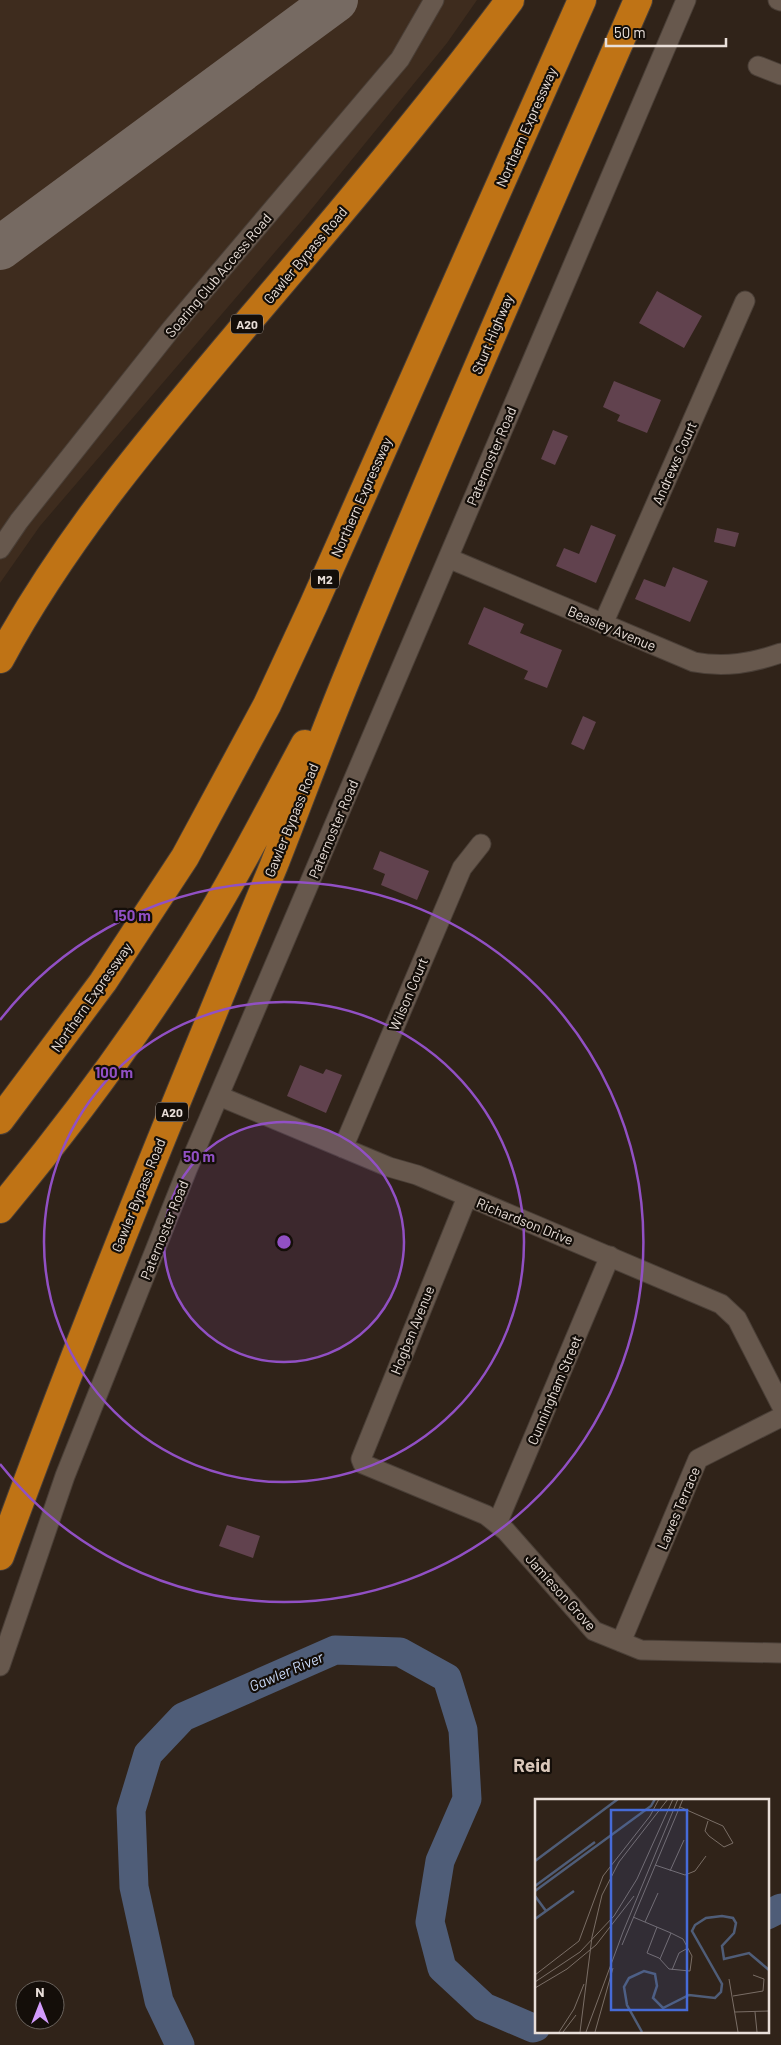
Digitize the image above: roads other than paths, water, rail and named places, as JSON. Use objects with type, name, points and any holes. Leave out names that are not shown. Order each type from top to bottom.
[{"type":"highway","name":"Gawler Bypass Road","points":[[0,659],[42,587],[118,478],[361,189],[456,73],[510,0]]},
{"type":"highway","name":"Northern Expressway","points":[[0,1120],[103,982],[180,865],[267,705],[313,606],[582,0]]},
{"type":"highway","name":"Sturt Highway","points":[[350,670],[494,330],[638,0]]},
{"type":"highway","name":"Gawler Bypass Road","points":[[0,1556],[51,1416],[117,1247],[272,869],[350,670]]},
{"type":"highway","points":[[0,1209],[58,1139],[147,1016],[211,916],[317,723],[350,670]]},
{"type":"street","name":"Soaring Club Access Road","points":[[0,549],[172,328],[400,59],[434,0]]},
{"type":"street","name":"Paternoster Road","points":[[0,1666],[65,1476],[188,1170],[686,0]]},
{"type":"street","points":[[758,66],[781,75]]},
{"type":"street","name":"Andrews Court","points":[[603,624],[745,301]]},
{"type":"street","name":"Beasley Avenue","points":[[448,558],[694,662],[708,665],[753,663],[781,653]]},
{"type":"street","name":"Wilson Court","points":[[343,1148],[462,868],[481,844]]},
{"type":"street","name":"Richardson Drive","points":[[219,1096],[389,1167],[417,1175],[721,1304],[737,1320],[781,1406]]},
{"type":"street","name":"Hogben Avenue","points":[[363,1464],[361,1459],[467,1197]]},
{"type":"street","name":"Cunningham Street","points":[[497,1524],[610,1256]]},
{"type":"street","name":"Lawes Terrace","points":[[621,1642],[698,1459],[781,1417]]},
{"type":"street","name":"Jamieson Grove","points":[[363,1464],[486,1515],[506,1531],[594,1631],[641,1650],[781,1653]]},
{"type":"waterway","name":"Gawler River","points":[[180,2045],[159,2001],[134,1887],[131,1810],[148,1754],[183,1717],[335,1650],[400,1652],[447,1678],[463,1730],[467,1799],[440,1861],[430,1922],[442,1968],[484,2007],[535,2027]]},
{"type":"waterway","name":"Gawler River","points":[[768,1914],[781,1908]]},
{"type":"district","name":"Reid","points":[[532,1764]]}]
